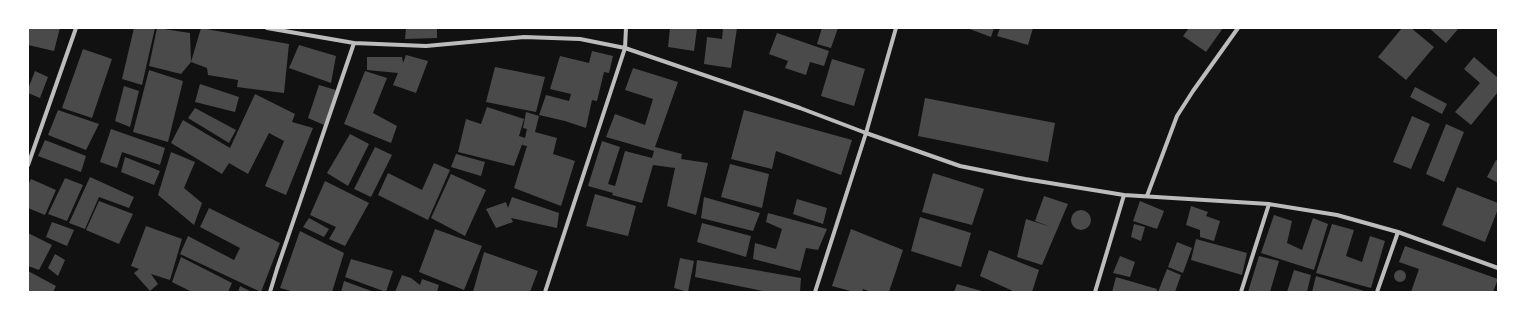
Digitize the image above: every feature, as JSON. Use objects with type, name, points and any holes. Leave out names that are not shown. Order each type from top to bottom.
[{"type":"street","points":[[28,166],[76,28]]},
{"type":"street","points":[[267,28],[354,43],[426,46],[524,37],[580,39],[625,48],[960,166],[1025,179],[1124,195],[1269,204],[1338,215],[1398,232],[1498,268]]},
{"type":"street","points":[[545,292],[625,48],[626,28]]},
{"type":"street","points":[[814,292],[866,133],[896,28]]},
{"type":"street","points":[[1147,196],[1177,116],[1192,91],[1238,28]]},
{"type":"street","points":[[270,292],[354,43]]},
{"type":"street","points":[[1095,292],[1124,195]]},
{"type":"street","points":[[1241,292],[1269,204]]},
{"type":"street","points":[[1377,292],[1398,232]]},
{"type":"building","points":[[28,28],[60,28],[54,51],[28,45]]},
{"type":"building","points":[[134,28],[155,28],[142,85],[122,79]]},
{"type":"building","points":[[157,28],[190,33],[191,62],[181,74],[149,66]]},
{"type":"building","points":[[201,28],[289,44],[284,93],[237,87],[238,80],[208,75],[207,68],[191,62]]},
{"type":"building","points":[[406,28],[437,28],[437,38],[405,39]]},
{"type":"building","points":[[670,28],[697,28],[694,51],[668,47]]},
{"type":"building","points":[[723,28],[737,28],[731,68],[704,64],[707,37],[722,39]]},
{"type":"building","points":[[822,28],[838,28],[831,48],[817,44]]},
{"type":"building","points":[[967,28],[994,28],[991,37]]},
{"type":"building","points":[[1000,28],[1033,28],[1028,45],[997,36]]},
{"type":"building","points":[[1189,28],[1223,28],[1206,52],[1183,36]]},
{"type":"building","points":[[1402,28],[1411,28],[1434,47],[1406,80],[1378,57]]},
{"type":"building","points":[[1429,28],[1459,28],[1446,43]]},
{"type":"building","points":[[777,33],[829,51],[824,66],[810,62],[806,75],[785,68],[788,61],[769,54]]},
{"type":"building","points":[[299,45],[336,56],[331,83],[289,68]]},
{"type":"building","points":[[83,49],[112,59],[92,118],[62,108]]},
{"type":"building","points":[[592,51],[613,56],[609,73],[604,72],[597,101],[592,100],[586,128],[539,115],[546,95],[569,101],[571,94],[550,89],[560,56],[589,63]]},
{"type":"building","points":[[406,55],[428,61],[416,93],[393,85],[398,73],[367,70],[367,57],[402,57],[403,63]]},
{"type":"building","points":[[1474,57],[1498,78],[1498,92],[1471,125],[1455,112],[1480,83],[1464,69]]},
{"type":"building","points":[[832,59],[865,69],[854,106],[821,96]]},
{"type":"building","points":[[495,67],[545,77],[536,112],[486,102]]},
{"type":"building","points":[[633,68],[678,82],[655,147],[682,154],[681,159],[708,163],[696,215],[667,206],[675,168],[653,165],[642,203],[612,195],[613,193],[588,186],[602,141],[620,147],[608,184],[615,186],[625,151],[652,158],[654,151],[606,137],[615,114],[645,125],[653,99],[625,90]]},
{"type":"building","points":[[149,70],[183,81],[168,142],[133,132]]},
{"type":"building","points":[[35,71],[48,77],[40,98],[28,93],[28,89]]},
{"type":"building","points":[[365,71],[387,78],[373,113],[397,126],[391,143],[344,124]]},
{"type":"building","points":[[200,84],[239,97],[235,112],[195,102]]},
{"type":"building","points":[[319,85],[336,90],[324,125],[308,118]]},
{"type":"building","points":[[124,86],[139,91],[130,127],[115,121]]},
{"type":"building","points":[[1415,87],[1447,104],[1442,114],[1410,97]]},
{"type":"building","points":[[255,94],[295,114],[292,122],[313,128],[286,195],[265,186],[284,141],[269,133],[248,174],[229,163],[222,174],[171,143],[183,120],[230,148]]},
{"type":"building","points":[[925,98],[1055,123],[1048,162],[918,136]]},
{"type":"building","points":[[487,107],[524,119],[519,136],[525,138],[527,129],[523,128],[526,112],[539,116],[535,132],[557,138],[553,154],[575,161],[561,206],[514,188],[527,146],[522,145],[524,139],[514,166],[458,152],[466,119],[481,124]]},
{"type":"building","points":[[195,108],[236,130],[229,143],[188,118]]},
{"type":"building","points":[[58,110],[99,124],[86,150],[48,135]]},
{"type":"building","points":[[744,110],[852,140],[841,175],[776,151],[772,169],[731,159]]},
{"type":"building","points":[[1412,116],[1430,124],[1411,169],[1393,162]]},
{"type":"building","points":[[1446,124],[1464,132],[1444,182],[1426,174]]},
{"type":"building","points":[[111,129],[165,148],[160,165],[122,152],[117,168],[100,162]]},
{"type":"building","points":[[350,134],[369,144],[348,186],[327,173]]},
{"type":"building","points":[[45,140],[86,156],[81,172],[38,156]]},
{"type":"building","points":[[375,147],[392,155],[371,197],[354,189]]},
{"type":"building","points":[[171,152],[195,162],[184,188],[202,203],[194,225],[158,195]]},
{"type":"building","points":[[456,154],[485,162],[481,176],[451,167]]},
{"type":"building","points":[[125,157],[160,171],[154,185],[121,172]]},
{"type":"building","points":[[1496,160],[1498,161],[1498,183],[1487,177]]},
{"type":"building","points":[[434,163],[450,170],[428,220],[378,195],[388,173],[422,190]]},
{"type":"building","points":[[730,164],[769,174],[762,208],[721,197]]},
{"type":"building","points":[[933,173],[984,189],[972,225],[922,212]]},
{"type":"building","points":[[451,174],[486,190],[465,236],[431,218]]},
{"type":"building","points":[[90,177],[134,197],[129,208],[99,197],[85,229],[69,223]]},
{"type":"building","points":[[65,178],[83,185],[67,221],[48,214]]},
{"type":"building","points":[[31,179],[56,190],[45,215],[28,208],[28,185]]},
{"type":"building","points":[[325,181],[369,203],[345,246],[329,239],[336,227],[310,215]]},
{"type":"building","points":[[1457,187],[1498,203],[1498,209],[1485,242],[1442,225]]},
{"type":"building","points":[[595,194],[636,206],[628,236],[586,226]]},
{"type":"building","points":[[1044,196],[1068,204],[1042,265],[1017,257],[1026,219],[1051,227],[1035,221]]},
{"type":"building","points":[[512,197],[559,213],[557,228],[511,218],[513,222],[496,228],[486,209],[506,202],[508,208]]},
{"type":"building","points":[[704,197],[760,213],[753,231],[701,218]]},
{"type":"building","points":[[797,199],[827,208],[823,224],[793,214]]},
{"type":"building","points":[[99,201],[133,214],[119,244],[86,230]]},
{"type":"building","points":[[1140,201],[1164,211],[1157,229],[1133,221]]},
{"type":"building","points":[[1191,206],[1208,212],[1206,216],[1220,221],[1214,241],[1200,237],[1200,230],[1186,225]]},
{"type":"building","points":[[209,208],[280,243],[261,292],[180,254],[188,236],[234,260],[240,248],[200,227]]},
{"type":"building","points":[[1081,210],[1088,213],[1091,220],[1088,227],[1081,230],[1074,227],[1071,220],[1074,213]]},
{"type":"building","points":[[768,213],[827,229],[818,250],[806,248],[800,271],[753,259],[755,243],[776,249],[782,229],[766,222]]},
{"type":"building","points":[[1274,215],[1292,221],[1287,243],[1302,250],[1313,218],[1328,224],[1314,270],[1261,253]]},
{"type":"building","points":[[920,217],[971,233],[961,267],[911,251]]},
{"type":"building","points":[[309,218],[329,229],[324,237],[303,227]]},
{"type":"building","points":[[52,222],[74,230],[67,246],[46,237]]},
{"type":"building","points":[[702,223],[751,236],[746,257],[697,242]]},
{"type":"building","points":[[1134,224],[1145,227],[1141,241],[1131,237]]},
{"type":"building","points":[[1332,224],[1354,230],[1346,256],[1362,262],[1370,236],[1385,241],[1371,288],[1316,273]]},
{"type":"building","points":[[146,226],[182,239],[170,280],[151,274],[158,284],[150,291],[134,273],[139,269],[131,266]]},
{"type":"building","points":[[435,229],[482,246],[464,290],[419,272]]},
{"type":"building","points":[[851,229],[903,250],[889,292],[871,292],[863,289],[862,292],[854,292],[832,286]]},
{"type":"building","points":[[300,231],[344,253],[332,292],[294,292],[280,288]]},
{"type":"building","points":[[28,233],[52,245],[39,270],[28,266]]},
{"type":"building","points":[[1196,239],[1247,253],[1242,275],[1191,260]]},
{"type":"building","points":[[1177,242],[1192,248],[1183,273],[1168,267]]},
{"type":"building","points":[[1405,246],[1498,279],[1493,292],[1411,292],[1419,269],[1399,262]]},
{"type":"building","points":[[989,250],[1039,270],[1032,292],[1015,292],[980,276]]},
{"type":"building","points":[[484,252],[538,271],[530,292],[473,292]]},
{"type":"building","points":[[55,254],[65,260],[58,276],[48,268]]},
{"type":"building","points":[[1120,256],[1135,262],[1130,277],[1113,273]]},
{"type":"building","points":[[1259,256],[1279,261],[1270,292],[1248,292]]},
{"type":"building","points":[[181,257],[232,283],[228,292],[192,292],[172,282]]},
{"type":"building","points":[[680,258],[694,261],[688,292],[674,288]]},
{"type":"building","points":[[351,259],[393,271],[386,292],[345,277]]},
{"type":"building","points":[[697,260],[801,278],[800,292],[768,292],[695,277]]},
{"type":"building","points":[[1167,269],[1181,275],[1175,292],[1158,292]]},
{"type":"building","points":[[1294,270],[1311,275],[1307,292],[1287,292]]},
{"type":"building","points":[[1398,270],[1402,270],[1406,276],[1402,282],[1398,282],[1394,278],[1394,274]]},
{"type":"building","points":[[28,271],[56,286],[53,292],[28,292]]},
{"type":"building","points":[[402,275],[411,278],[420,285],[422,279],[439,285],[437,292],[395,292]]},
{"type":"building","points":[[1316,276],[1367,292],[1312,292]]},
{"type":"building","points":[[1116,277],[1157,289],[1156,292],[1112,292]]},
{"type":"building","points":[[344,281],[374,292],[341,292]]},
{"type":"building","points":[[957,284],[985,292],[954,292]]},
{"type":"building","points":[[240,286],[252,292],[238,292]]}]
